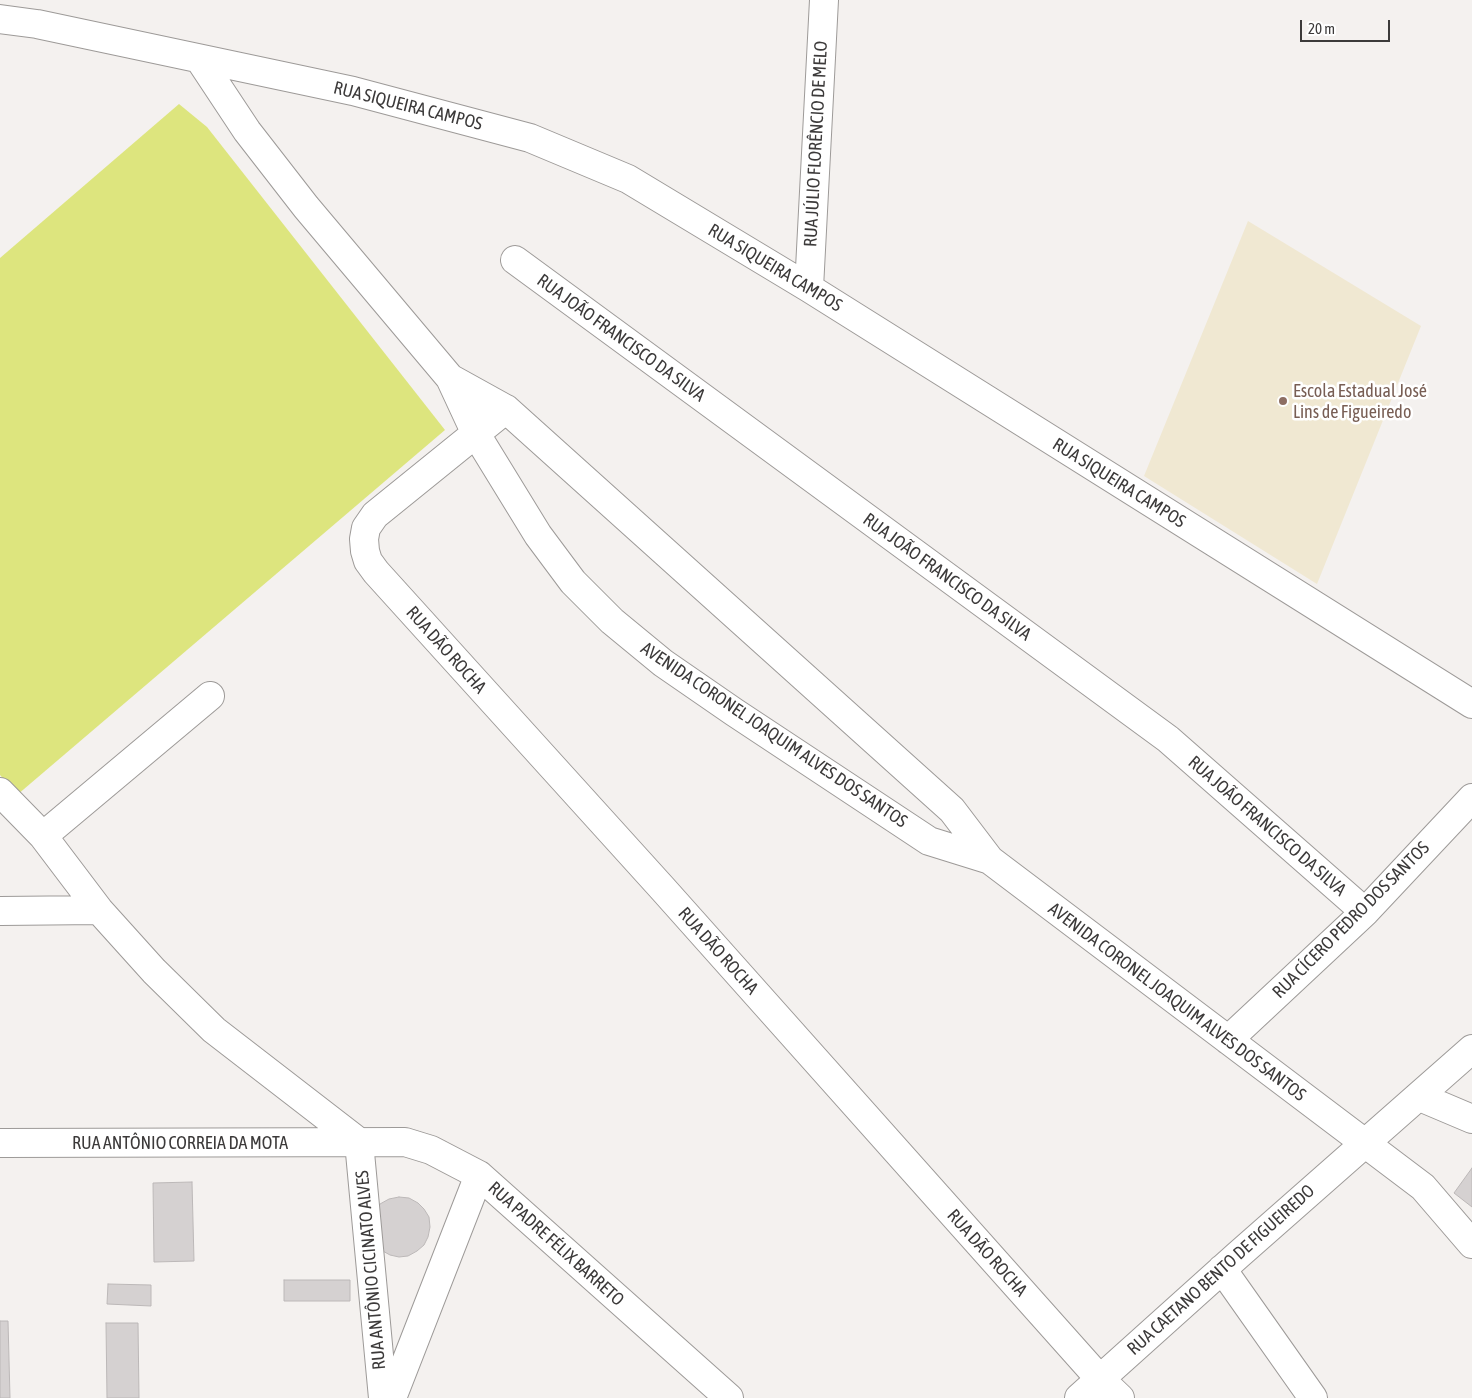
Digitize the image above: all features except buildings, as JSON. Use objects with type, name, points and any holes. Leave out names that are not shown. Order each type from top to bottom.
[{"type":"street","name":"RUA JÚLIO FLORÊNCIO DE MELO","points":[[809,288],[824,0]]},
{"type":"street","name":"RUA SIQUEIRA CAMPOS","points":[[0,19],[37,24],[353,91],[530,138],[628,178],[809,288],[1472,704]]},
{"type":"street","name":"AVENIDA CORONEL JOAQUIM ALVES DOS SANTOS","points":[[200,60],[247,131],[306,206],[450,378],[476,434],[538,535],[573,582],[620,627],[662,663],[734,712],[929,841],[990,860]]},
{"type":"street","name":"RUA JOÃO FRANCISCO DA SILVA","points":[[515,260],[1168,739],[1365,912]]},
{"type":"street","name":"AVENIDA CORONEL JOAQUIM ALVES DOS SANTOS","points":[[450,378],[506,409],[952,810],[990,860],[1364,1144],[1424,1187],[1472,1244]]},
{"type":"street","points":[[476,434],[506,409]]},
{"type":"street","name":"RUA DÃO ROCHA","points":[[476,434],[375,515],[366,528],[364,539],[368,561],[1099,1378],[1120,1398]]},
{"type":"street","points":[[42,836],[210,696]]},
{"type":"street","points":[[0,792],[42,836],[99,910],[154,971],[214,1030],[359,1142]]},
{"type":"street","name":"RUA CÍCERO PEDRO DOS SANTOS","points":[[1228,1040],[1365,912],[1472,798]]},
{"type":"street","points":[[0,911],[99,910]]},
{"type":"street","name":"RUA CAETANO BENTO DE FIGUEIREDO","points":[[1079,1398],[1099,1378],[1364,1144],[1420,1097],[1472,1049]]},
{"type":"street","points":[[1420,1097],[1472,1119]]},
{"type":"street","name":"RUA ANTÔNIO CORREIA DA MOTA","points":[[0,1143],[359,1142]]},
{"type":"street","name":"RUA PADRE FÉLIX BARRETO","points":[[359,1142],[405,1142],[431,1150],[479,1175],[729,1398]]},
{"type":"street","name":"RUA ANTÔNIO CICINATO ALVES","points":[[359,1142],[383,1398]]},
{"type":"street","name":"RUA ANTÔNIO CICINATO ALVES","points":[[392,1398],[479,1175]]},
{"type":"street","points":[[1222,1269],[1313,1398]]},
{"type":"shaded area","name":"Escola Estadual José Lins de Figueiredo","points":[[1248,221],[1421,326],[1317,584],[1144,476]]},
{"type":"green space","points":[[179,104],[207,127],[445,430],[17,795],[0,775],[0,258]]},
{"type":"place","name":"Escola Estadual José Lins de Figueiredo","points":[[1283,401]]}]
